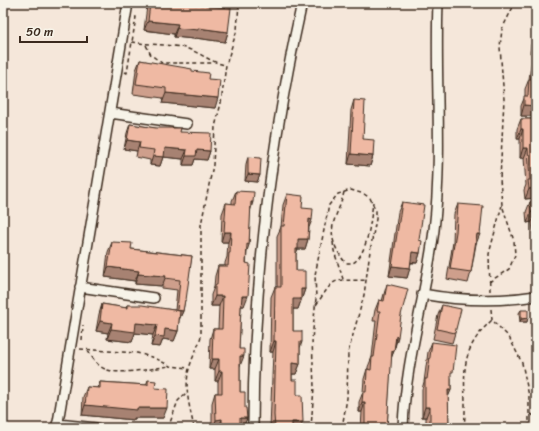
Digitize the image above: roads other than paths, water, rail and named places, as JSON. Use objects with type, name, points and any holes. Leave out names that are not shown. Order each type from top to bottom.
[{"type":"street","points":[[97,428],[57,426],[128,3]]},
{"type":"street","points":[[253,428],[254,358],[260,260],[290,54],[302,3]]},
{"type":"street","points":[[403,428],[410,355],[434,229],[438,169],[438,3]]},
{"type":"street","points":[[110,113],[187,124]]},
{"type":"street","points":[[80,287],[154,298]]},
{"type":"street","points":[[422,294],[456,299],[490,301],[536,296]]}]
